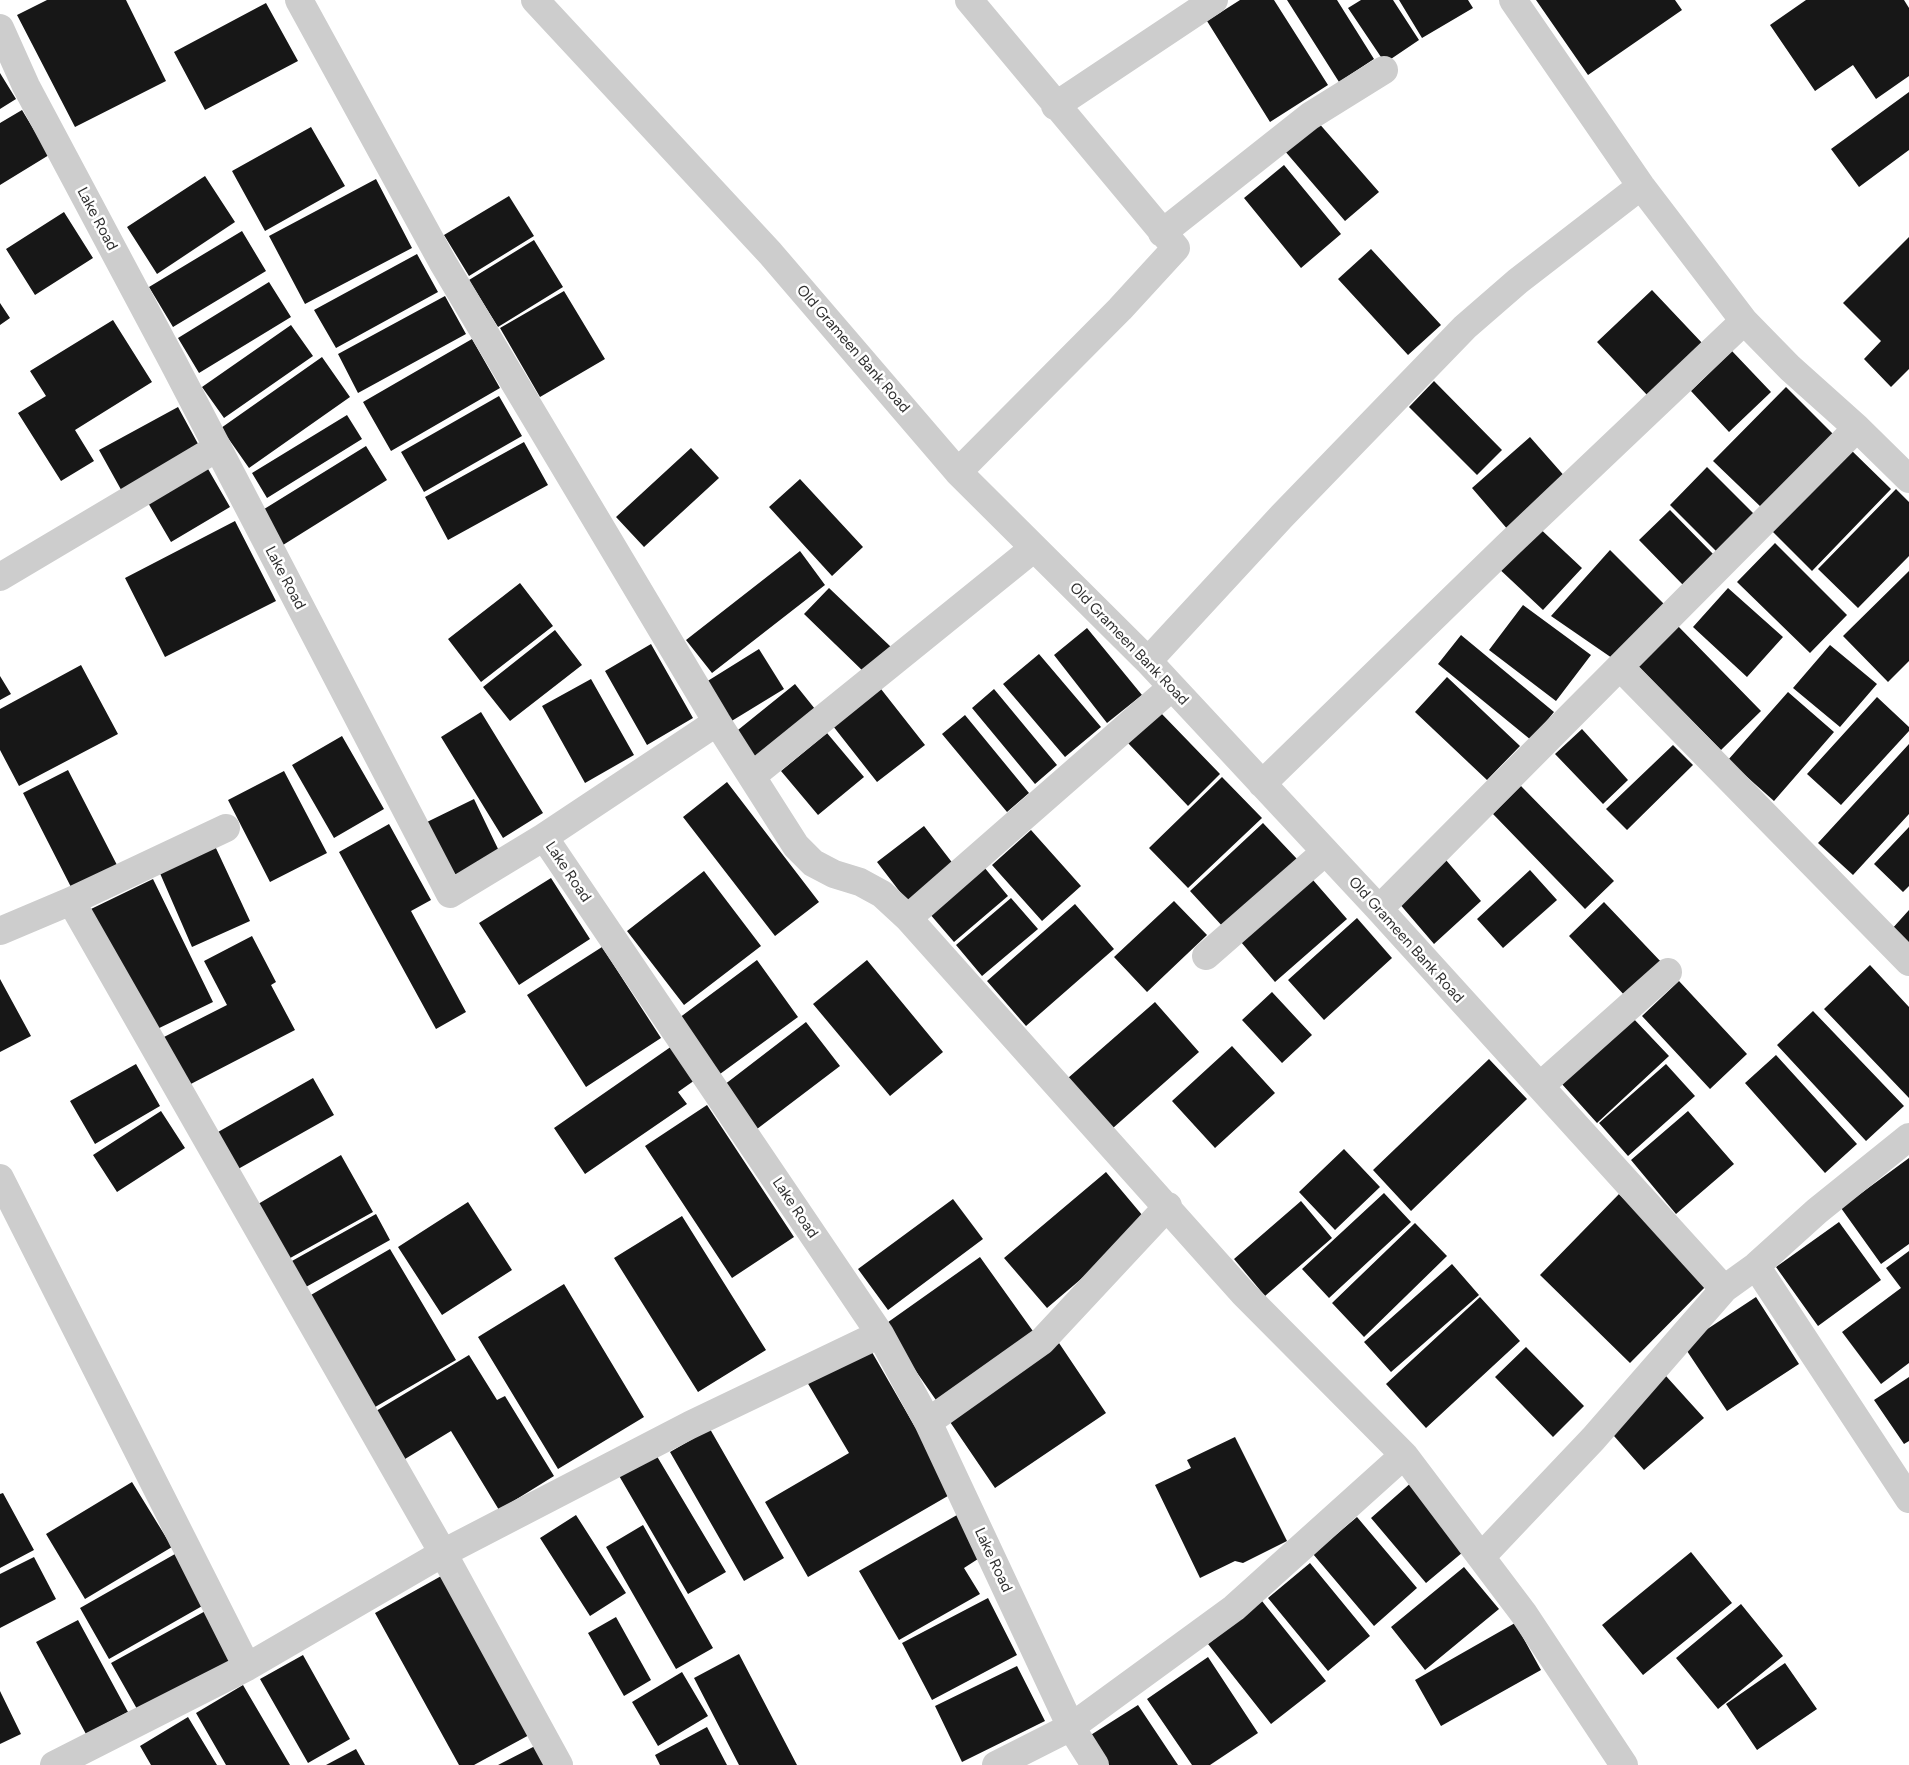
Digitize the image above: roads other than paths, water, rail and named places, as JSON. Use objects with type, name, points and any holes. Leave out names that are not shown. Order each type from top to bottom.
[{"type":"street","points":[[299,0],[443,263],[717,722],[796,846],[813,863],[834,874],[860,882],[882,894],[908,918],[1168,1206],[1244,1294],[1404,1455],[1524,1614],[1624,1765]]},
{"type":"street","name":"Old Grameen Bank Road","points":[[535,0],[770,252],[958,472],[1148,661],[1379,909],[1724,1289]]},
{"type":"street","points":[[958,472],[1120,309],[1176,248],[1055,106],[969,0]]},
{"type":"street","points":[[1055,106],[1214,0]]},
{"type":"street","points":[[1513,0],[1641,186],[1744,321],[1790,368],[1857,428],[1909,479]]},
{"type":"street","name":"Lake Road","points":[[0,28],[26,86],[218,448],[450,894],[544,837],[880,1334],[928,1422],[1071,1727],[1095,1765]]},
{"type":"street","points":[[1162,233],[1310,116],[1384,70]]},
{"type":"street","points":[[1148,661],[1282,516],[1465,328],[1518,281],[1641,186]]},
{"type":"street","points":[[1262,784],[1507,546],[1744,321]]},
{"type":"street","points":[[1379,909],[1857,428]]},
{"type":"street","points":[[0,577],[218,448]]},
{"type":"street","points":[[752,776],[1034,548]]},
{"type":"street","points":[[1620,667],[1909,962]]},
{"type":"street","points":[[908,918],[1172,687]]},
{"type":"street","points":[[544,837],[717,722]]},
{"type":"street","points":[[0,931],[70,901],[226,828]]},
{"type":"street","points":[[1206,956],[1325,852]]},
{"type":"street","points":[[70,901],[443,1554],[559,1765]]},
{"type":"street","points":[[1540,1086],[1668,972]]},
{"type":"street","points":[[1482,1556],[1593,1439],[1724,1289],[1756,1266],[1817,1210],[1909,1138]]},
{"type":"street","points":[[0,1178],[247,1667]]},
{"type":"street","points":[[928,1422],[1042,1341],[1168,1206]]},
{"type":"street","points":[[1756,1266],[1909,1499]]},
{"type":"street","points":[[54,1765],[247,1667],[443,1554],[690,1424],[880,1334]]},
{"type":"street","points":[[996,1765],[1071,1727],[1234,1608],[1404,1455]]}]
